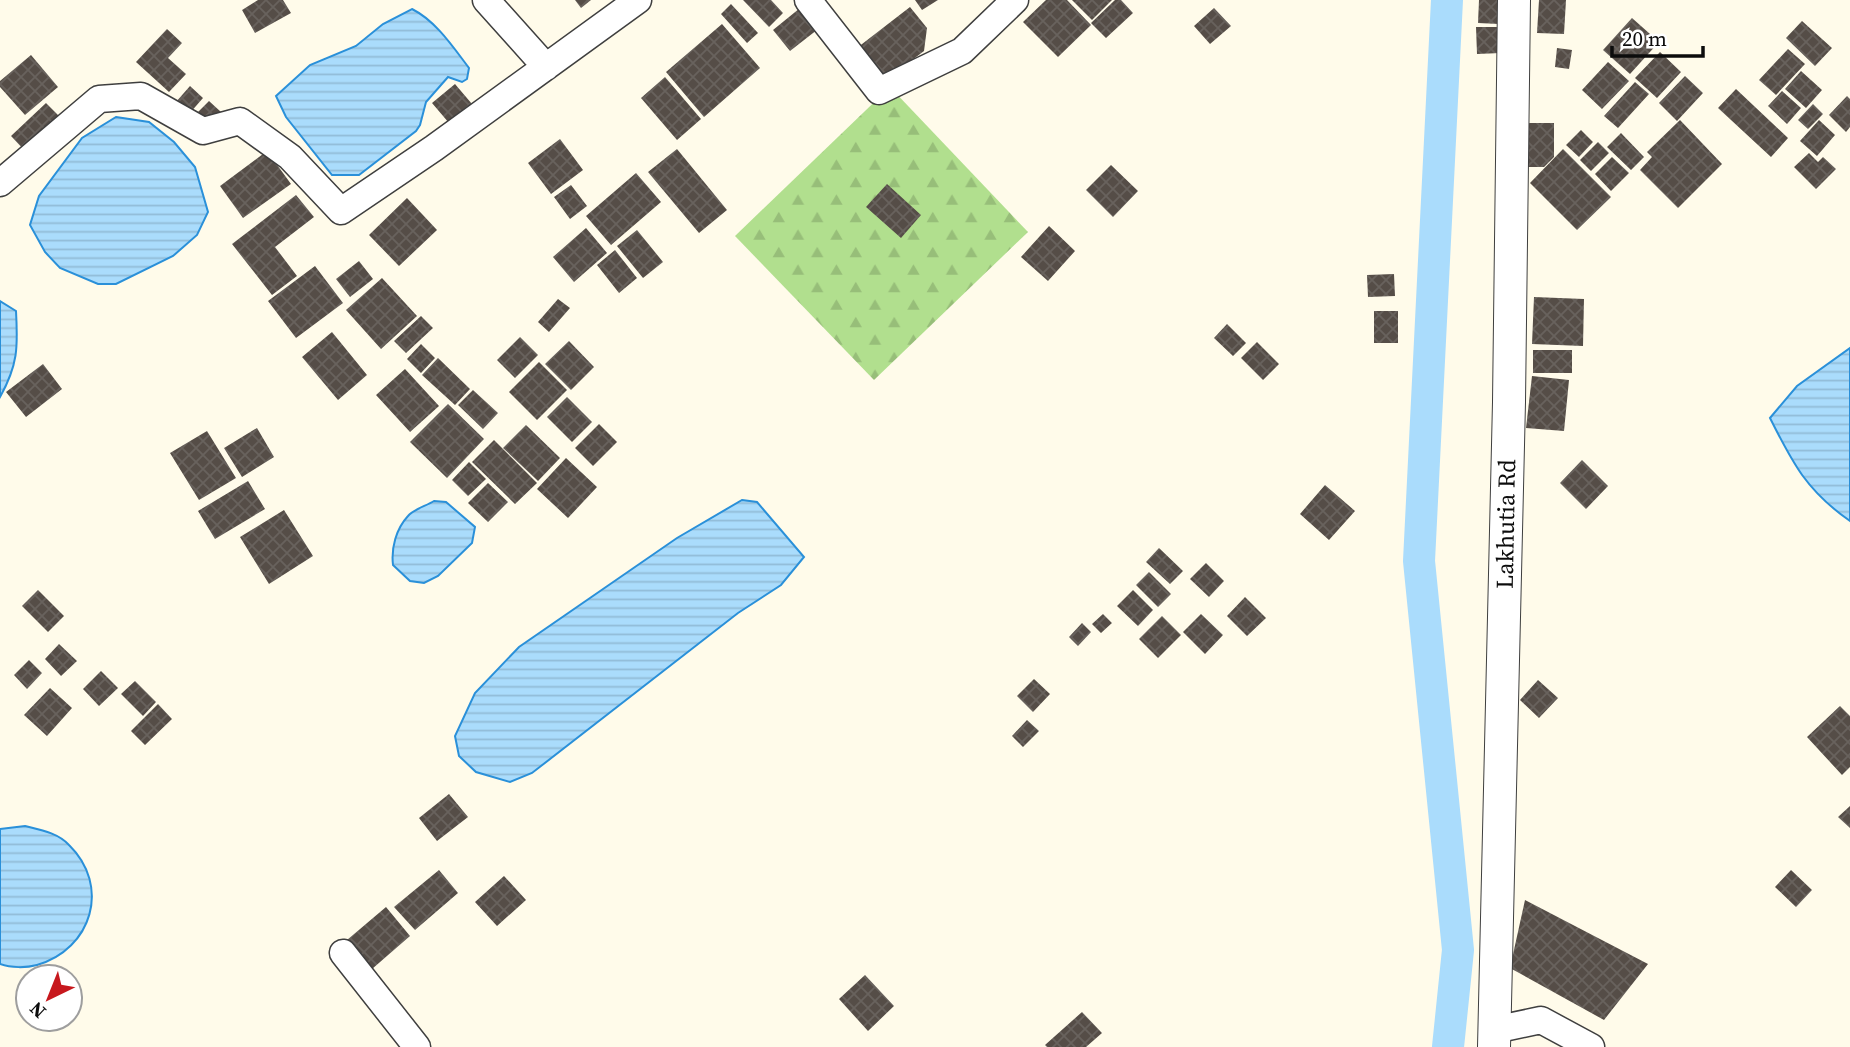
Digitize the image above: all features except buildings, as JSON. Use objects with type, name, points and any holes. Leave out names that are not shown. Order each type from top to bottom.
[{"type":"street","points":[[486,0],[546,67]]},
{"type":"street","points":[[0,183],[99,99],[141,96],[203,131],[240,121],[290,157],[341,211],[434,148],[638,0]]},
{"type":"street","points":[[808,0],[879,91],[962,51],[1015,0]]},
{"type":"street","name":"Lakhutia Rd","points":[[1494,1039],[1509,402],[1514,0]]},
{"type":"street","points":[[343,953],[417,1047]]},
{"type":"street","points":[[1494,1039],[1541,1020],[1591,1047]]},
{"type":"green space","points":[[890,87],[1028,232],[874,380],[735,236]]},
{"type":"water","points":[[412,9],[429,20],[450,43],[469,68],[467,79],[462,82],[448,77],[426,102],[416,131],[359,175],[332,175],[286,117],[276,96],[310,65],[356,46],[383,24]]},
{"type":"water","points":[[116,117],[149,122],[174,142],[195,167],[208,212],[197,235],[173,256],[116,284],[98,284],[60,268],[45,252],[30,225],[39,196],[82,138]]},
{"type":"water","points":[[0,301],[16,311],[17,335],[14,365],[0,397]]},
{"type":"water","points":[[1850,348],[1850,521],[1823,499],[1802,476],[1770,418],[1797,386]]},
{"type":"water","points":[[742,500],[757,502],[804,557],[781,585],[738,613],[532,773],[510,782],[476,772],[459,756],[455,736],[475,693],[519,647],[677,538]]},
{"type":"water","points":[[434,501],[446,502],[475,527],[472,543],[438,576],[424,583],[410,581],[393,565],[395,539],[408,516]]},
{"type":"water","points":[[25,826],[65,841],[82,861],[89,879],[92,897],[82,931],[71,945],[56,957],[42,963],[14,963],[14,967],[0,964],[0,829]]},
{"type":"waterway","points":[[1447,0],[1419,561],[1458,950],[1448,1047]]}]
